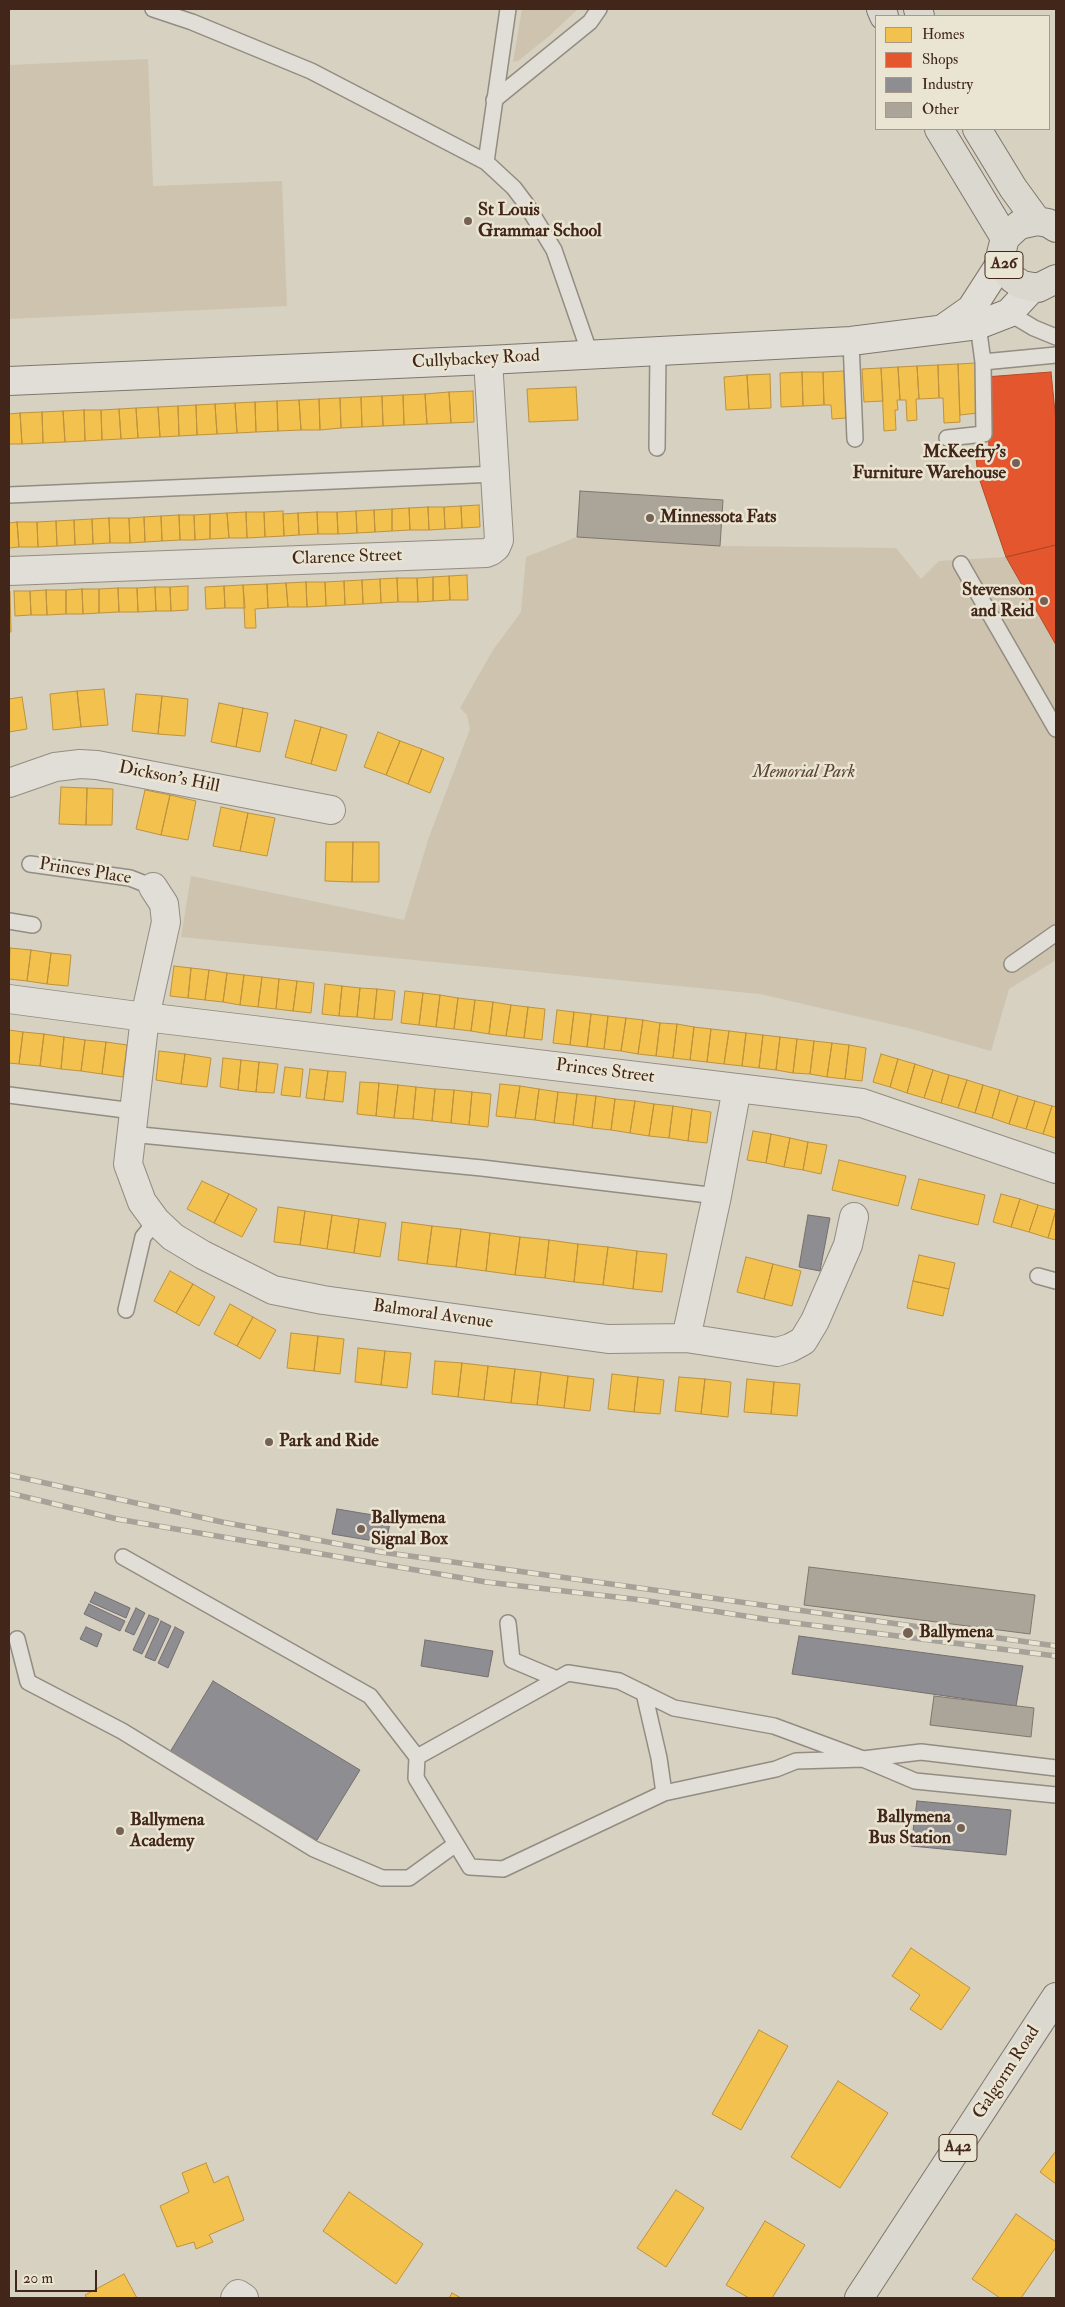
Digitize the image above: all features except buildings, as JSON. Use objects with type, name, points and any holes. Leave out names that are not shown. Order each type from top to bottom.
[{"type":"main road","name":"A26","points":[[940,130],[1004,250],[1013,279],[1049,284]]},
{"type":"main road","name":"A26","points":[[978,130],[1013,188],[1046,225]]},
{"type":"main road","name":"A26","points":[[1004,250],[1019,225],[1046,225]]},
{"type":"main road","name":"Galgorm Road","points":[[859,2298],[1056,1997]]},
{"type":"street","name":"Cullybackey Road","points":[[943,328],[971,309],[1004,250]]},
{"type":"street","name":"Cullybackey Road","points":[[9,381],[488,360],[851,341],[978,325],[1009,313],[1049,284]]},
{"type":"street","name":"Clarence Street","points":[[9,571],[486,553],[496,548],[499,540],[488,360]]},
{"type":"street","name":"Dickson's Hill","points":[[9,783],[55,767],[80,764],[97,765],[331,810]]},
{"type":"street","name":"Princes Place","points":[[145,1017],[166,922],[164,904],[153,887]]},
{"type":"street","name":"Princes Street","points":[[9,999],[862,1103],[1056,1169]]},
{"type":"street","name":"Balmoral Avenue","points":[[145,1017],[128,1164],[142,1202],[156,1221],[173,1237],[203,1255],[273,1290],[298,1296],[608,1339],[686,1338],[777,1352],[797,1346],[807,1337],[848,1245],[854,1217]]},
{"type":"street","points":[[686,1338],[717,1196],[737,1088]]},
{"type":"street","points":[[235,2298],[238,2294],[244,2298]]},
{"type":"lane","points":[[154,9],[192,22],[310,71],[486,162],[520,196],[554,250],[590,354]]},
{"type":"lane","points":[[486,162],[508,9]]},
{"type":"lane","points":[[494,100],[580,31],[590,22],[599,9]]},
{"type":"lane","points":[[1009,313],[1034,328],[1056,337]]},
{"type":"lane","points":[[947,438],[984,434],[983,362],[978,325]]},
{"type":"lane","points":[[851,341],[855,439]]},
{"type":"lane","points":[[657,448],[658,350]]},
{"type":"lane","points":[[983,362],[1056,355]]},
{"type":"lane","points":[[9,495],[496,474]]},
{"type":"lane","points":[[961,564],[1056,729]]},
{"type":"lane","name":"Princes Place","points":[[30,864],[130,878],[153,887]]},
{"type":"lane","points":[[9,921],[33,925]]},
{"type":"lane","points":[[1012,964],[1056,933]]},
{"type":"lane","points":[[9,1095],[132,1122],[482,1168],[717,1196]]},
{"type":"lane","points":[[126,1310],[143,1237],[156,1221]]},
{"type":"lane","points":[[1038,1276],[1056,1281]]},
{"type":"lane","points":[[123,1557],[370,1696],[417,1757],[416,1778],[470,1867],[503,1869],[664,1793],[776,1768],[796,1761],[863,1758],[921,1752],[1056,1768]]},
{"type":"lane","points":[[508,1624],[512,1660],[557,1679]]},
{"type":"lane","points":[[17,1639],[28,1682],[122,1730],[314,1849],[382,1878],[409,1878],[456,1844]]},
{"type":"lane","points":[[417,1757],[568,1672],[619,1681],[674,1708],[774,1726],[863,1758],[915,1781],[1056,1795]]},
{"type":"lane","points":[[644,1693],[659,1758],[664,1793]]},
{"type":"green space","points":[[522,9],[578,9],[548,37],[518,61],[513,62]]},
{"type":"green space","points":[[148,59],[153,186],[282,181],[287,306],[9,319],[9,65]]},
{"type":"green space","name":"Memorial Park","points":[[577,537],[720,546],[896,548],[921,579],[939,561],[1006,557],[1056,645],[1056,960],[1009,989],[991,1051],[912,1029],[760,994],[181,937],[191,876],[404,920],[429,837],[470,729],[467,715],[460,708],[493,650],[521,612],[526,557]]},
{"type":"railway","points":[[9,1475],[222,1522],[381,1552],[1056,1646]]},
{"type":"railway","points":[[9,1493],[117,1519],[486,1582],[642,1600],[771,1620],[1056,1656]]},
{"type":"place","name":"St Louis Grammar School","points":[[468,221]]},
{"type":"place","name":"McKeefry's Furniture Warehouse","points":[[1016,463]]},
{"type":"place","name":"Minnessota Fats","points":[[650,518]]},
{"type":"place","name":"Stevenson and Reid","points":[[1044,601]]},
{"type":"place","name":"Park and Ride","points":[[269,1442]]},
{"type":"place","name":"Ballymena Signal Box","points":[[361,1529]]},
{"type":"place","name":"Ballymena","points":[[908,1633]]},
{"type":"place","name":"Ballymena Bus Station","points":[[961,1828]]},
{"type":"place","name":"Ballymena Academy","points":[[120,1831]]}]
